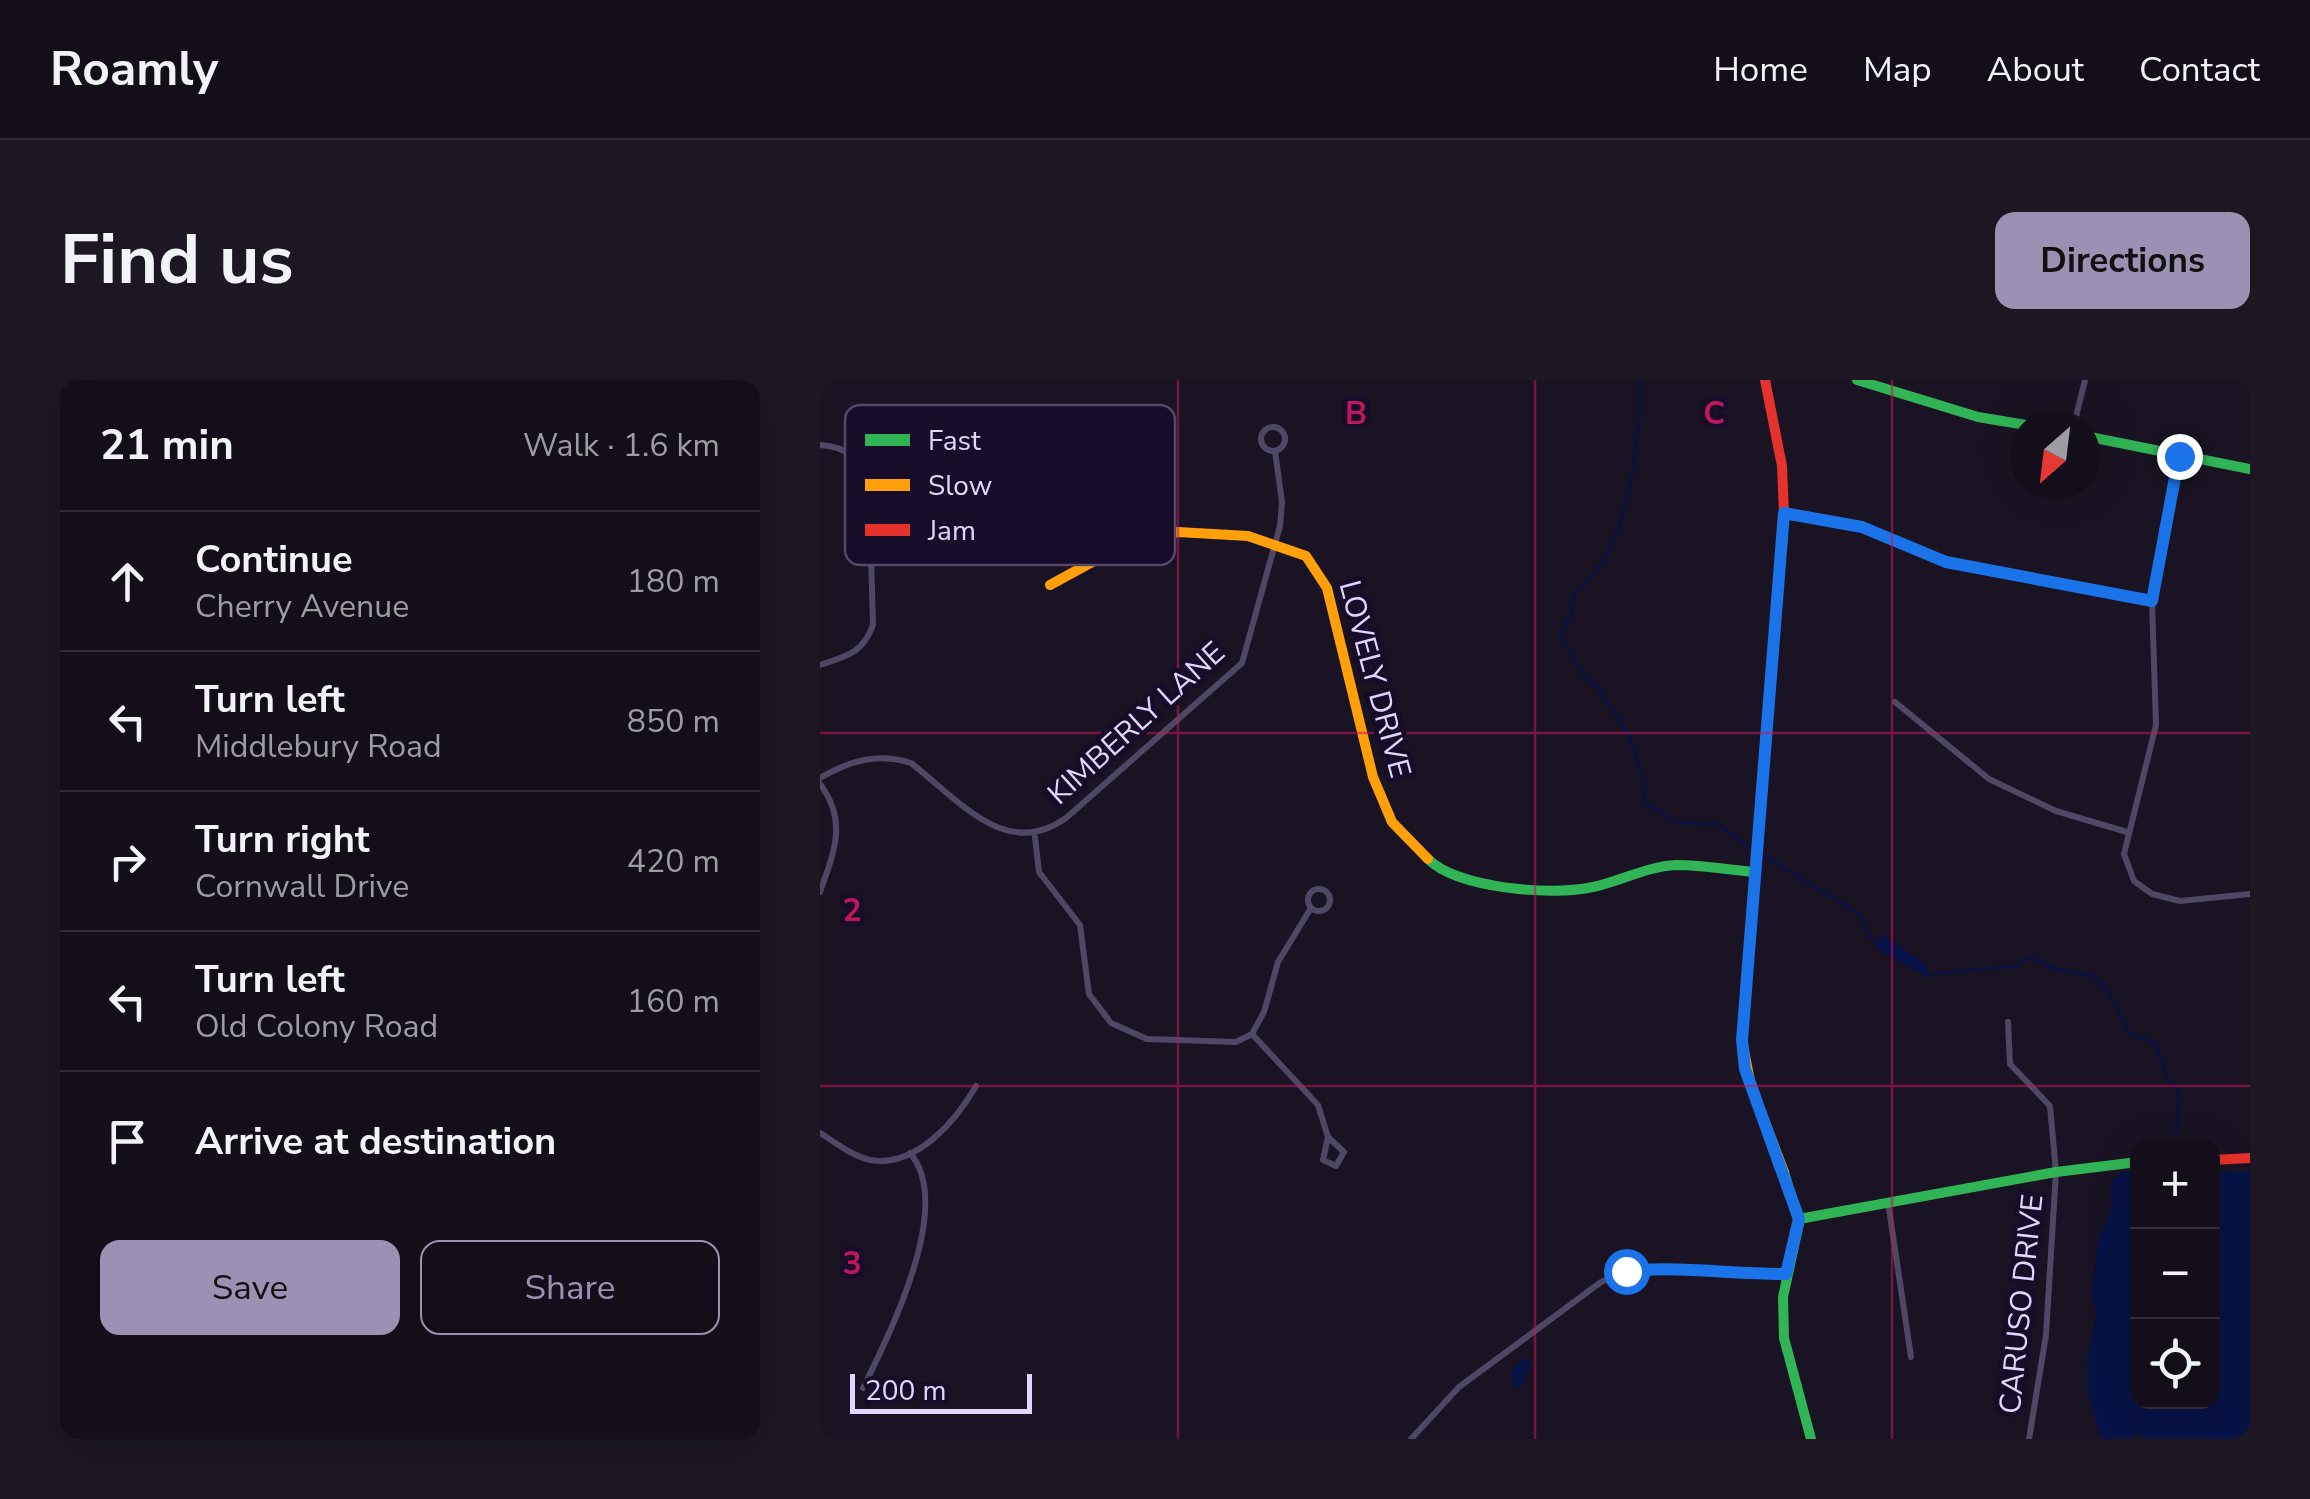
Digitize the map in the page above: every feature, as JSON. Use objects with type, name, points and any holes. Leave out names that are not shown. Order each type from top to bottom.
[{"type":"street","points":[[1766,380],[1782,466],[1784,513],[1742,1040],[1745,1069],[1799,1219],[1786,1274],[1783,1348],[1811,1439]]},
{"type":"street","points":[[1857,380],[1978,417],[2010,422]]},
{"type":"street","points":[[2078,410],[2085,380]]},
{"type":"street","points":[[2100,439],[2250,469]]},
{"type":"street","points":[[820,445],[845,450]]},
{"type":"street","name":"KIMBERLY LANE","points":[[820,781],[845,764],[894,758],[911,763],[994,826],[1035,836],[1066,818],[1242,663],[1275,544],[1282,502],[1275,451]]},
{"type":"street","points":[[2179,456],[2152,601],[2156,726],[2127,832],[2128,868],[2134,881],[2152,894],[2180,901],[2250,894]]},
{"type":"street","points":[[1784,513],[1862,527],[1946,562],[2152,601]]},
{"type":"street","name":"LOVELY DRIVE","points":[[1175,533],[1222,533],[1275,544],[1305,556],[1318,568],[1373,778],[1392,822],[1438,869],[1470,882],[1556,890],[1590,888],[1672,865],[1754,872]]},
{"type":"street","points":[[820,664],[852,655],[867,644],[873,625],[871,565]]},
{"type":"street","name":"LOVELY DRIVE","points":[[1050,585],[1085,565]]},
{"type":"street","points":[[1895,702],[1989,779],[2056,810],[2127,832]]},
{"type":"street","points":[[820,781],[836,809],[839,824],[820,892]]},
{"type":"street","points":[[1035,836],[1039,872],[1080,926],[1089,994],[1110,1023],[1147,1039],[1236,1042],[1252,1034],[1264,1012],[1278,962],[1311,908]]},
{"type":"street","name":"CARUSO DRIVE","points":[[2008,1022],[2005,1044],[2010,1064],[2050,1106],[2056,1172],[2046,1335],[2029,1439]]},
{"type":"street","points":[[1252,1034],[1318,1106],[1328,1137],[1344,1152],[1336,1166],[1323,1160],[1328,1137]]},
{"type":"street","points":[[820,1133],[867,1159],[900,1158],[943,1129],[976,1086]]},
{"type":"street","points":[[864,1388],[906,1296],[925,1215],[922,1168],[910,1153]]},
{"type":"street","points":[[2220,1160],[2250,1158]]},
{"type":"street","points":[[1799,1219],[2056,1172],[2130,1163]]},
{"type":"street","points":[[1888,1201],[1910,1358]]},
{"type":"street","points":[[1411,1439],[1459,1388],[1600,1282],[1626,1271],[1674,1266],[1713,1274],[1786,1274]]},
{"type":"shaded area","points":[[1882,934],[1925,964],[1930,979],[1877,949]]},
{"type":"shaded area","points":[[2130,1171],[2130,1409],[2220,1409],[2220,1171],[2250,1172],[2250,1439],[2143,1439],[2139,1433],[2130,1439],[2100,1439],[2088,1390],[2087,1359],[2097,1315],[2092,1296],[2098,1240],[2111,1211],[2111,1180]]},
{"type":"shaded area","points":[[1524,1358],[1531,1362],[1523,1385],[1514,1387],[1511,1371]]},
{"type":"waterway","points":[[1640,380],[1640,397]]},
{"type":"waterway","points":[[1641,401],[1631,478],[1618,530],[1592,576],[1574,594],[1571,615],[1560,634],[1584,676],[1599,689],[1628,734],[1645,785],[1643,802],[1678,823],[1718,824],[1749,847]]},
{"type":"waterway","points":[[1765,856],[1861,915],[1868,935],[1877,944]]},
{"type":"waterway","points":[[1931,974],[2017,966],[2030,957],[2055,969],[2094,976],[2107,989],[2130,1034],[2155,1043],[2168,1080],[2179,1091],[2176,1134]]},
{"type":"traffic: fast","points":[[1857,380],[1978,417],[2010,422]]},
{"type":"traffic: fast","points":[[2100,439],[2250,469]]},
{"type":"traffic: fast","points":[[1428,859],[1442,869],[1483,883],[1555,891],[1593,887],[1676,865],[1754,872]]},
{"type":"traffic: fast","points":[[1799,1219],[2056,1172],[2130,1163]]},
{"type":"traffic: fast","points":[[1784,1172],[1799,1223],[1783,1297],[1784,1338],[1811,1439]]},
{"type":"traffic: slow","points":[[1175,533],[1248,536],[1306,556],[1327,588],[1373,777],[1392,822],[1428,859]]},
{"type":"traffic: slow","points":[[1050,585],[1087,565]]},
{"type":"traffic: slow","points":[[1767,722],[1742,1041],[1751,1086],[1784,1172]]},
{"type":"traffic: jam","points":[[1765,380],[1782,466],[1784,513],[1767,722]]},
{"type":"traffic: jam","points":[[2220,1160],[2250,1158]]},
{"type":"route","points":[[1626,1271],[1674,1266],[1713,1274],[1786,1274],[1794,1248],[1799,1219],[1745,1069],[1742,1040],[1784,513],[1862,527],[1946,562],[2152,601],[2179,456]]}]
